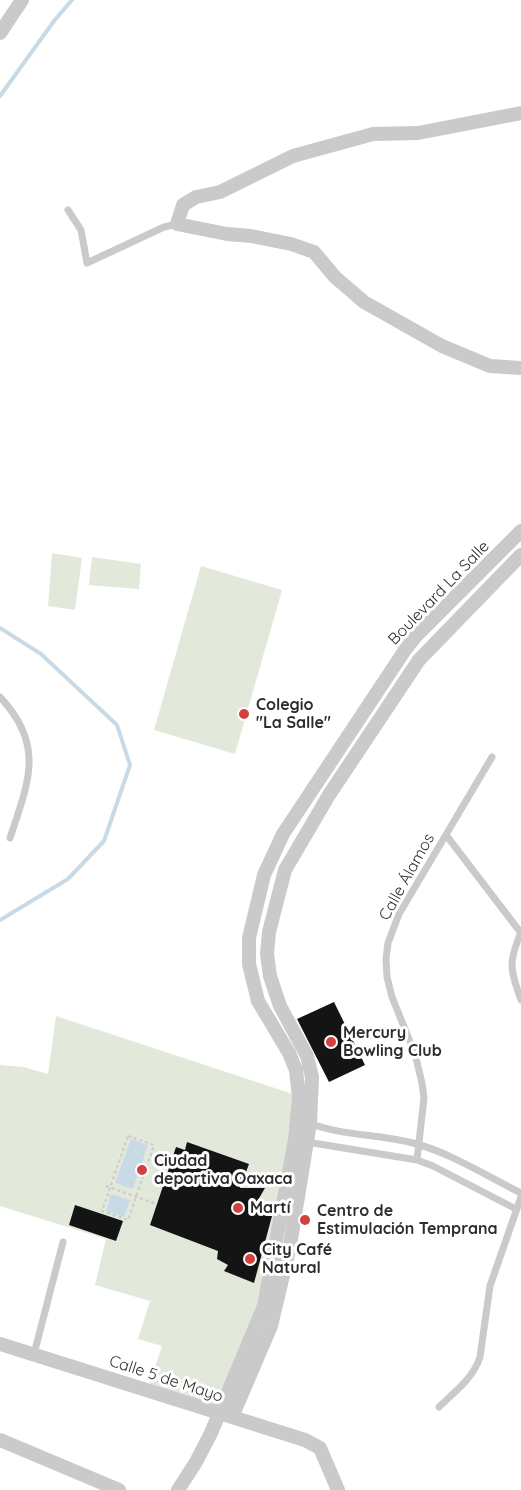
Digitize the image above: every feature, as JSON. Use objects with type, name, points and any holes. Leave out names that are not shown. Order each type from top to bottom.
[{"type":"street","points":[[0,33],[22,0]]},
{"type":"street","points":[[521,113],[418,133],[373,134],[293,156],[220,192],[196,196],[183,205],[177,224],[291,244],[314,252],[335,277],[364,302],[442,346],[490,366],[521,368]]},
{"type":"street","name":"Boulevard La Salle","points":[[304,1121],[298,1098],[296,1071],[289,1053],[258,1001],[249,964],[249,938],[264,875],[283,834],[405,650],[415,637],[521,531]]},
{"type":"street","name":"Boulevard La Salle","points":[[178,1490],[226,1415],[271,1326],[290,1246],[304,1121],[312,1077],[307,1056],[280,1006],[270,976],[267,954],[269,932],[285,870],[329,795],[418,660],[521,555]]},
{"type":"street","name":"Calle 5 de Mayo","points":[[0,1344],[304,1440],[320,1448],[338,1490]]},
{"type":"street","points":[[0,1440],[119,1490]]},
{"type":"lane","points":[[69,210],[81,230],[87,262],[164,227],[177,224]]},
{"type":"lane","points":[[0,698],[18,719],[28,744],[30,760],[28,783],[10,838]]},
{"type":"lane","name":"Calle Álamos","points":[[417,1160],[424,1098],[422,1083],[415,1054],[392,997],[387,977],[388,943],[399,914],[492,757]]},
{"type":"lane","points":[[446,835],[521,932],[513,950],[511,968],[521,1000]]},
{"type":"lane","points":[[304,1121],[326,1129],[419,1144],[521,1195],[490,1286],[480,1357],[471,1376],[439,1407]]},
{"type":"lane","points":[[302,1141],[417,1160],[516,1209]]},
{"type":"lane","points":[[34,1354],[63,1242]]},
{"type":"path","points":[[128,1136],[154,1145],[128,1220],[102,1211],[111,1187],[128,1136]]},
{"type":"path","points":[[106,1186],[157,1204]]},
{"type":"shaded area","points":[[52,553],[82,558],[75,610],[48,606]]},
{"type":"shaded area","points":[[92,557],[141,564],[139,589],[89,585]]},
{"type":"shaded area","points":[[201,566],[282,590],[235,754],[154,730]]},
{"type":"shaded area","name":"Ciudad deportiva Oaxaca","points":[[56,1016],[293,1094],[292,1135],[254,1322],[215,1406],[149,1385],[162,1346],[138,1339],[150,1301],[95,1285],[106,1239],[0,1206],[0,1065],[23,1067],[48,1074]]},
{"type":"water","points":[[131,1139],[148,1145],[133,1189],[115,1183]]},
{"type":"water","points":[[111,1194],[130,1200],[124,1217],[106,1211]]},
{"type":"building","name":"Mercury Bowling Club","points":[[334,1002],[365,1065],[329,1082],[297,1019]]},
{"type":"building","points":[[187,1142],[249,1164],[240,1188],[265,1188],[254,1207],[272,1216],[254,1283],[224,1271],[228,1265],[217,1259],[218,1251],[150,1225],[176,1147],[185,1150]]},
{"type":"building","points":[[75,1205],[123,1221],[116,1241],[69,1225]]},
{"type":"waterway","points":[[0,96],[72,0]]},
{"type":"waterway","points":[[0,628],[41,654],[117,725],[130,765],[104,841],[68,879],[0,920]]},
{"type":"place","name":"Colegio \"La Salle\"","points":[[244,714]]},
{"type":"place","name":"Mercury Bowling Club","points":[[331,1042]]},
{"type":"place","name":"Ciudad deportiva Oaxaca","points":[[142,1170]]},
{"type":"place","name":"Martí","points":[[238,1208]]},
{"type":"place","name":"Centro de Estimulación Temprana","points":[[305,1220]]},
{"type":"place","name":"City Café Natural","points":[[250,1259]]}]
